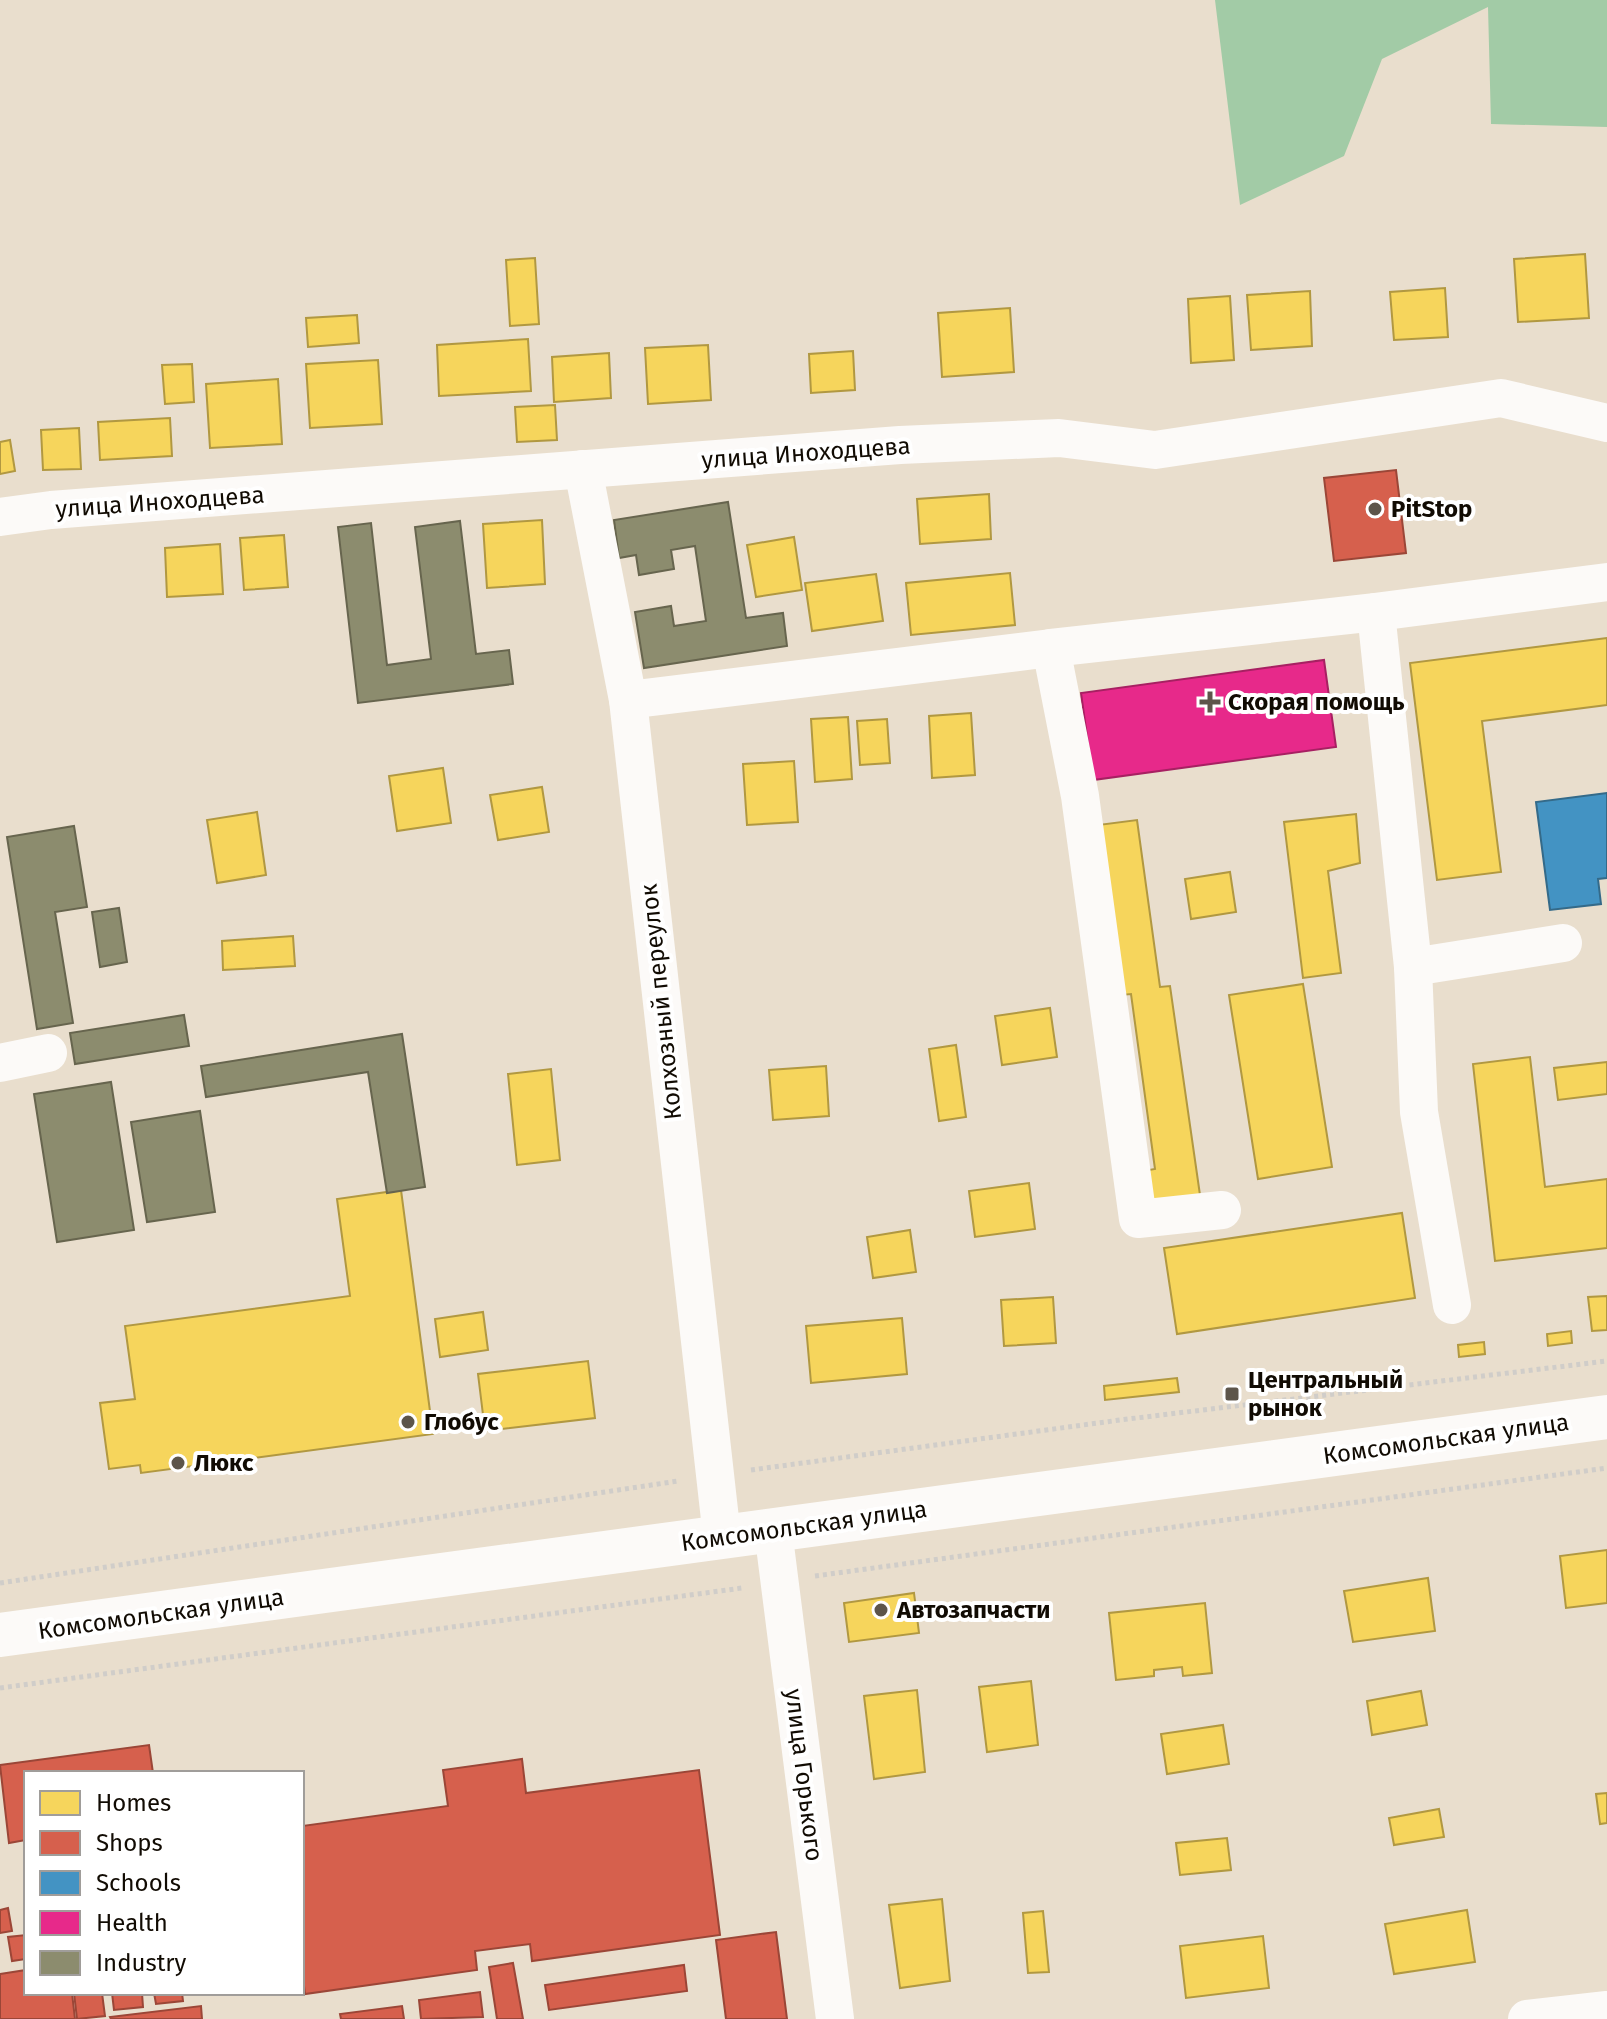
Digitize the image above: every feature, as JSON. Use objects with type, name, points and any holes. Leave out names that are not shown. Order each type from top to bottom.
[{"type":"main road","name":"Комсомольская улица","points":[[0,1635],[1607,1417]]},
{"type":"street","name":"улица Иноходцева","points":[[0,517],[51,510],[900,445],[1059,438],[1155,450],[1501,398],[1607,423]]},
{"type":"street","name":"Колхозный переулок","points":[[583,469],[628,700],[722,1537]]},
{"type":"street","points":[[628,700],[1607,582]]},
{"type":"street","points":[[1376,612],[1413,967],[1419,1112],[1452,1305]]},
{"type":"street","points":[[1051,648],[1080,796],[1138,1219],[1222,1210]]},
{"type":"street","points":[[1413,967],[1563,943]]},
{"type":"street","points":[[0,1063],[48,1053]]},
{"type":"street","name":"улица Горького","points":[[773,1530],[835,2019]]},
{"type":"street","points":[[1527,2019],[1607,2010]]},
{"type":"path","points":[[0,1583],[713,1475],[1120,1420],[1607,1361]]},
{"type":"path","points":[[0,1688],[1607,1468]]},
{"type":"green space","points":[[1215,0],[1607,0],[1607,127],[1491,124],[1488,7],[1382,59],[1344,156],[1240,205]]},
{"type":"building: Homes","points":[[1585,254],[1589,318],[1518,322],[1514,259]]},
{"type":"building: Homes","points":[[535,258],[539,324],[510,326],[506,260]]},
{"type":"building: Homes","points":[[1445,288],[1448,337],[1394,340],[1390,292]]},
{"type":"building: Homes","points":[[1310,291],[1312,346],[1251,350],[1247,295]]},
{"type":"building: Homes","points":[[1230,296],[1234,360],[1191,363],[1188,299]]},
{"type":"building: Homes","points":[[1010,308],[1014,372],[942,377],[938,313]]},
{"type":"building: Homes","points":[[357,315],[359,343],[308,347],[306,318]]},
{"type":"building: Homes","points":[[528,339],[531,391],[439,396],[437,345]]},
{"type":"building: Homes","points":[[708,345],[711,400],[648,404],[645,348]]},
{"type":"building: Homes","points":[[853,351],[855,390],[811,393],[809,354]]},
{"type":"building: Homes","points":[[609,353],[611,398],[554,402],[552,357]]},
{"type":"building: Homes","points":[[378,360],[382,424],[310,428],[306,364]]},
{"type":"building: Homes","points":[[192,364],[194,402],[165,404],[162,365]]},
{"type":"building: Homes","points":[[278,379],[282,444],[210,448],[206,384]]},
{"type":"building: Homes","points":[[555,405],[557,440],[517,442],[515,407]]},
{"type":"building: Homes","points":[[170,418],[172,456],[100,460],[98,422]]},
{"type":"building: Homes","points":[[79,428],[81,469],[43,470],[41,430]]},
{"type":"building: Homes","points":[[10,440],[15,471],[0,474],[0,442]]},
{"type":"building: Homes","points":[[989,494],[991,539],[920,544],[917,499]]},
{"type":"building: Homes","points":[[542,520],[545,584],[487,588],[483,524]]},
{"type":"building: Homes","points":[[284,535],[288,587],[244,590],[240,538]]},
{"type":"building: Homes","points":[[794,537],[802,590],[756,597],[747,545]]},
{"type":"building: Homes","points":[[220,544],[223,594],[167,597],[165,548]]},
{"type":"building: Homes","points":[[1010,573],[1015,625],[911,635],[906,583]]},
{"type":"building: Homes","points":[[876,574],[883,621],[812,631],[805,583]]},
{"type":"building: Homes","points":[[1607,638],[1607,705],[1482,721],[1501,872],[1437,880],[1410,663]]},
{"type":"building: Homes","points":[[971,713],[975,775],[932,778],[929,716]]},
{"type":"building: Homes","points":[[848,717],[852,779],[815,782],[811,719]]},
{"type":"building: Homes","points":[[887,719],[890,763],[860,765],[857,721]]},
{"type":"building: Homes","points":[[794,761],[798,822],[747,825],[743,764]]},
{"type":"building: Homes","points":[[443,768],[451,823],[397,831],[389,776]]},
{"type":"building: Homes","points":[[542,787],[549,832],[498,840],[490,795]]},
{"type":"building: Homes","points":[[257,812],[266,875],[217,883],[207,820]]},
{"type":"building: Homes","points":[[1356,814],[1360,863],[1328,871],[1341,973],[1303,978],[1284,822]]},
{"type":"building: Homes","points":[[1137,820],[1160,987],[1170,986],[1200,1195],[1147,1203],[1143,1171],[1155,1169],[1131,994],[1121,995],[1098,825]]},
{"type":"building: Homes","points":[[1230,872],[1236,912],[1191,919],[1185,879]]},
{"type":"building: Homes","points":[[293,936],[295,966],[223,970],[222,941]]},
{"type":"building: Homes","points":[[1303,984],[1332,1167],[1258,1179],[1229,995]]},
{"type":"building: Homes","points":[[1050,1008],[1057,1057],[1002,1065],[995,1016]]},
{"type":"building: Homes","points":[[956,1045],[966,1117],[939,1121],[929,1049]]},
{"type":"building: Homes","points":[[1530,1057],[1545,1187],[1607,1179],[1607,1248],[1495,1261],[1473,1064]]},
{"type":"building: Homes","points":[[1607,1062],[1607,1094],[1558,1100],[1554,1068]]},
{"type":"building: Homes","points":[[826,1066],[829,1116],[773,1120],[769,1070]]},
{"type":"building: Homes","points":[[551,1069],[560,1160],[517,1165],[508,1074]]},
{"type":"building: Homes","points":[[1029,1183],[1035,1229],[975,1237],[969,1191]]},
{"type":"building: Homes","points":[[401,1190],[433,1434],[141,1473],[140,1465],[109,1469],[100,1403],[135,1399],[125,1326],[350,1296],[337,1199]]},
{"type":"building: Homes","points":[[1402,1213],[1415,1298],[1177,1334],[1164,1248]]},
{"type":"building: Homes","points":[[910,1230],[916,1272],[873,1278],[867,1237]]},
{"type":"building: Homes","points":[[1607,1296],[1607,1330],[1592,1331],[1588,1297]]},
{"type":"building: Homes","points":[[1053,1297],[1056,1343],[1004,1346],[1001,1300]]},
{"type":"building: Homes","points":[[483,1312],[488,1350],[440,1357],[435,1319]]},
{"type":"building: Homes","points":[[902,1318],[907,1374],[811,1383],[806,1326]]},
{"type":"building: Homes","points":[[1571,1331],[1572,1343],[1548,1346],[1547,1334]]},
{"type":"building: Homes","points":[[1484,1342],[1485,1354],[1459,1357],[1458,1345]]},
{"type":"building: Homes","points":[[588,1361],[595,1418],[485,1431],[478,1374]]},
{"type":"building: Homes","points":[[1177,1378],[1179,1392],[1105,1400],[1104,1386]]},
{"type":"building: Homes","points":[[1607,1550],[1607,1603],[1566,1608],[1560,1556]]},
{"type":"building: Homes","points":[[1428,1578],[1435,1631],[1353,1642],[1344,1591]]},
{"type":"building: Homes","points":[[914,1593],[919,1633],[849,1642],[844,1603]]},
{"type":"building: Homes","points":[[1205,1603],[1212,1673],[1183,1676],[1182,1667],[1154,1670],[1154,1676],[1116,1680],[1109,1613]]},
{"type":"building: Homes","points":[[1031,1681],[1038,1745],[987,1752],[979,1687]]},
{"type":"building: Homes","points":[[917,1690],[925,1772],[874,1779],[864,1696]]},
{"type":"building: Homes","points":[[1421,1691],[1427,1725],[1372,1735],[1367,1701]]},
{"type":"building: Homes","points":[[1223,1725],[1229,1764],[1167,1774],[1161,1734]]},
{"type":"building: Homes","points":[[1607,1793],[1607,1823],[1600,1824],[1596,1794]]},
{"type":"building: Homes","points":[[1439,1809],[1444,1837],[1394,1845],[1389,1818]]},
{"type":"building: Homes","points":[[1227,1838],[1231,1870],[1180,1875],[1176,1843]]},
{"type":"building: Homes","points":[[942,1899],[950,1981],[900,1988],[889,1905]]},
{"type":"building: Homes","points":[[1467,1910],[1475,1962],[1394,1974],[1385,1924]]},
{"type":"building: Homes","points":[[1043,1911],[1049,1972],[1028,1973],[1023,1913]]},
{"type":"building: Homes","points":[[1263,1936],[1269,1988],[1186,1998],[1180,1946]]},
{"type":"building: Shops","points":[[1396,470],[1406,553],[1334,561],[1324,478]]},
{"type":"building: Shops","points":[[149,1745],[153,1771],[24,1771],[24,1840],[9,1843],[0,1765]]},
{"type":"building: Shops","points":[[522,1759],[526,1793],[699,1770],[720,1935],[532,1961],[530,1944],[475,1951],[477,1970],[305,1994],[304,1826],[448,1806],[443,1770]]},
{"type":"building: Shops","points":[[8,1908],[12,1931],[0,1933],[0,1910]]},
{"type":"building: Shops","points":[[776,1932],[787,2019],[726,2019],[716,1940]]},
{"type":"building: Shops","points":[[24,1935],[24,1959],[12,1961],[8,1937]]},
{"type":"building: Shops","points":[[513,1963],[523,2019],[497,2019],[489,1967]]},
{"type":"building: Shops","points":[[684,1965],[687,1991],[549,2010],[545,1985]]},
{"type":"building: Shops","points":[[24,1970],[24,1995],[72,1995],[75,2019],[0,2019],[0,1974]]},
{"type":"building: Shops","points":[[480,1992],[483,2017],[421,2019],[419,2000]]},
{"type":"building: Shops","points":[[74,1995],[102,1995],[105,2016],[77,2019]]},
{"type":"building: Shops","points":[[112,1995],[142,1995],[143,2007],[114,2010]]},
{"type":"building: Shops","points":[[154,1995],[182,1995],[183,2001],[156,2004]]},
{"type":"building: Shops","points":[[201,2006],[202,2019],[110,2017]]},
{"type":"building: Shops","points":[[402,2006],[404,2019],[341,2019],[340,2014]]},
{"type":"building: Schools","points":[[1607,793],[1607,878],[1598,879],[1601,904],[1550,910],[1536,802]]},
{"type":"building: Health","points":[[1324,660],[1336,747],[1093,780],[1081,693]]},
{"type":"building: Industry","points":[[728,502],[746,618],[783,613],[787,646],[644,668],[635,612],[671,606],[674,626],[706,621],[695,546],[671,550],[674,569],[639,575],[636,555],[619,558],[614,520]]},
{"type":"building: Industry","points":[[460,521],[476,654],[509,650],[513,684],[358,703],[338,527],[371,523],[387,665],[431,659],[415,527]]},
{"type":"building: Industry","points":[[74,826],[87,907],[55,912],[73,1023],[37,1029],[7,837]]},
{"type":"building: Industry","points":[[119,908],[127,962],[100,967],[92,912]]},
{"type":"building: Industry","points":[[184,1015],[189,1046],[75,1064],[70,1033]]},
{"type":"building: Industry","points":[[402,1034],[425,1187],[387,1193],[368,1072],[206,1097],[201,1066]]},
{"type":"building: Industry","points":[[111,1082],[134,1230],[57,1242],[34,1094]]},
{"type":"building: Industry","points":[[200,1111],[215,1212],[147,1222],[131,1122]]},
{"type":"place","name":"PitStop","points":[[1375,509]]},
{"type":"place","name":"Скорая помощь","points":[[1210,702]]},
{"type":"place","name":"Центральный рынок","points":[[1232,1394]]},
{"type":"place","name":"Глобус","points":[[408,1422]]},
{"type":"place","name":"Люкс","points":[[178,1463]]},
{"type":"place","name":"Автозапчасти","points":[[881,1610]]}]
